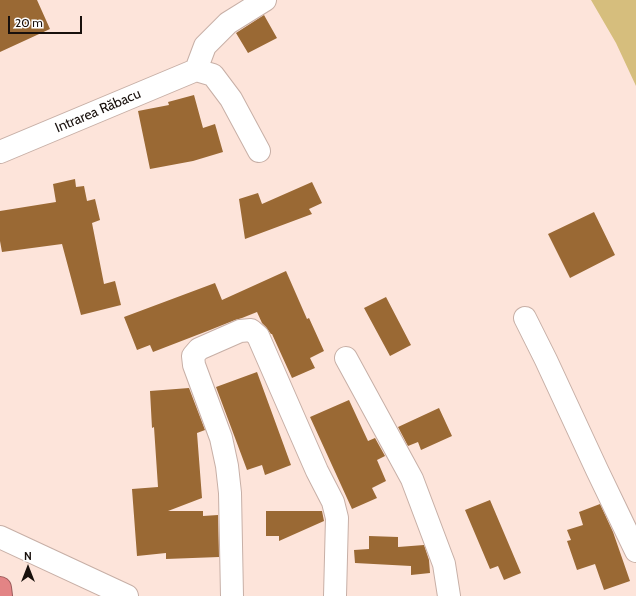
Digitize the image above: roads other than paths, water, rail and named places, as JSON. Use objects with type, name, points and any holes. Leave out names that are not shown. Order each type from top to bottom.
[{"type":"highway","points":[[0,588],[1,596]]},
{"type":"street","points":[[259,151],[231,99],[213,75],[196,70],[205,46],[228,23],[265,0]]},
{"type":"street","name":"Intrarea Răbacu","points":[[0,152],[196,70]]},
{"type":"street","points":[[525,318],[636,551]]},
{"type":"street","points":[[232,596],[230,493],[227,466],[221,438],[194,365],[193,356],[199,349],[240,331],[251,330],[258,336],[317,471],[333,502],[337,518],[335,596]]},
{"type":"street","points":[[346,358],[412,479],[444,564],[449,596]]},
{"type":"street","points":[[0,537],[127,596]]}]
